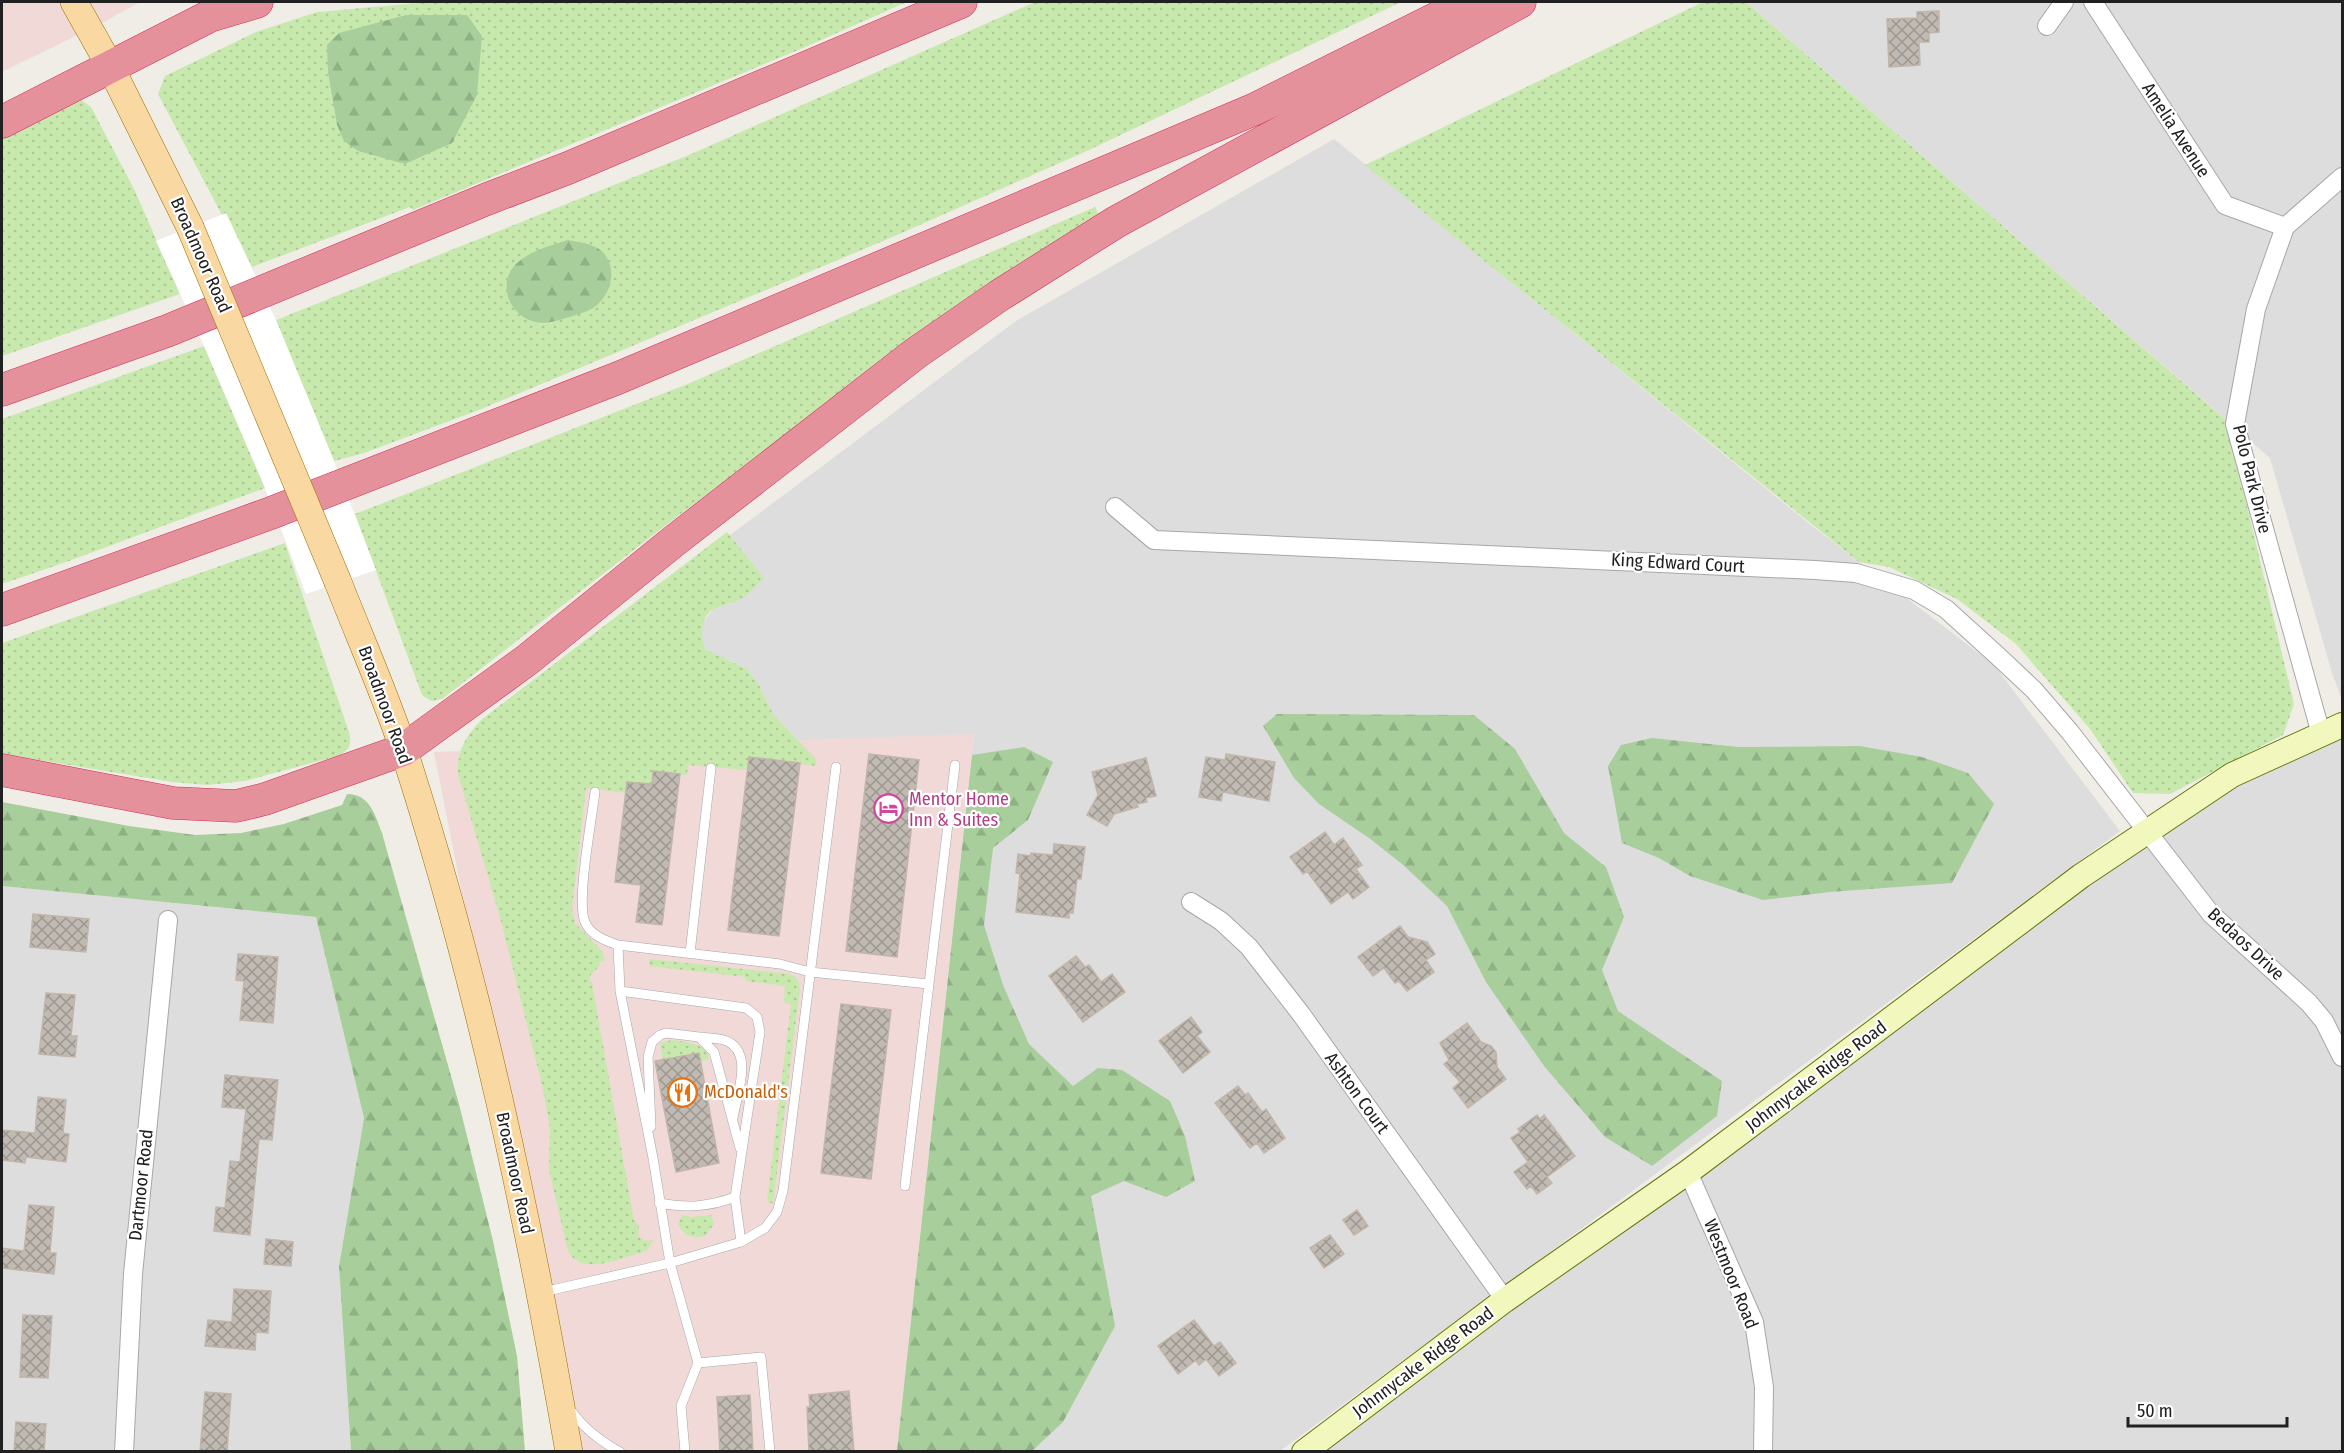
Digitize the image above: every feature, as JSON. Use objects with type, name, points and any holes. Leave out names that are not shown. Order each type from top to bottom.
[{"type":"highway","points":[[2,122],[210,16],[257,2]]},
{"type":"highway","points":[[2,390],[167,332],[487,199],[568,168],[961,2]]},
{"type":"highway","points":[[2,610],[271,513],[628,373],[1255,109],[1469,2]]},
{"type":"highway","points":[[2,770],[173,803],[236,806],[265,799],[403,750],[527,660],[674,541],[916,353],[1000,296],[1116,222],[1520,2]]},
{"type":"main road","name":"Broadmoor Road","points":[[74,2],[110,66],[190,227],[338,582],[403,750],[450,906],[489,1054],[541,1293],[568,1452]]},
{"type":"main road","name":"Johnnycake Ridge Road","points":[[1304,1452],[1505,1300],[1688,1172],[2081,876],[2232,775],[2332,730]]},
{"type":"street","points":[[2047,26],[2064,2]]},
{"type":"street","name":"Amelia Avenue","points":[[2093,2],[2225,205],[2285,227]]},
{"type":"street","name":"Polo Park Drive","points":[[2332,730],[2235,424],[2256,309],[2285,227],[2343,177]]},
{"type":"street","name":"King Edward Court","points":[[1115,507],[1154,540],[1815,570],[1856,573],[1888,581],[1914,590],[1946,609],[2034,690],[2070,732],[2146,831]]},
{"type":"street","name":"Bedaos Drive","points":[[2146,831],[2211,914],[2309,1004],[2324,1021],[2343,1057]]},
{"type":"street","name":"Ashton Court","points":[[1191,902],[1221,921],[1249,947],[1308,1024],[1505,1300]]},
{"type":"street","name":"Dartmoor Road","points":[[124,1452],[132,1281],[168,920]]},
{"type":"street","name":"Westmoor Road","points":[[1688,1172],[1754,1322],[1764,1387],[1763,1452]]},
{"type":"lane","points":[[905,1186],[955,765]]},
{"type":"lane","points":[[541,1293],[670,1263],[741,1242],[765,1228],[777,1212],[783,1191],[836,767]]},
{"type":"lane","points":[[690,953],[711,768]]},
{"type":"lane","points":[[595,792],[581,904],[585,924],[598,937],[618,945],[780,964],[810,972],[929,984]]},
{"type":"lane","points":[[618,945],[620,991],[653,1158],[670,1263],[698,1363],[681,1406],[685,1452]]},
{"type":"lane","points":[[620,991],[746,1008],[757,1017],[760,1032],[735,1197],[741,1242]]},
{"type":"lane","points":[[653,1158],[649,1048],[655,1038],[666,1034],[723,1040],[733,1044],[740,1052],[743,1061],[733,1120]]},
{"type":"lane","points":[[699,1037],[714,1052],[741,1153]]},
{"type":"lane","points":[[659,1203],[688,1207],[701,1206],[735,1197]]},
{"type":"lane","points":[[698,1363],[762,1357],[770,1452]]},
{"type":"lane","points":[[558,1390],[578,1420],[602,1442],[620,1452]]},
{"type":"shaded area","points":[[2,2],[140,2],[2,72]]},
{"type":"shaded area","points":[[1746,2],[2342,2],[2342,700],[2332,673],[2270,458]]},
{"type":"shaded area","points":[[1334,139],[1811,525],[1994,665],[2120,831],[1280,1451],[897,1451],[974,735],[799,741],[773,714],[759,685],[736,663],[716,656],[705,649],[700,637],[702,624],[714,608],[733,603],[729,536],[1016,321]]},
{"type":"shaded area","points":[[2342,725],[2342,1451],[1304,1452],[2146,831]]},
{"type":"shaded area","points":[[974,734],[897,1451],[572,1451],[434,752]]},
{"type":"shaded area","points":[[2,886],[316,917],[364,1118],[339,1266],[351,1451],[2,1451]]},
{"type":"green space","points":[[430,2],[907,2],[803,48],[413,210],[410,207],[252,267],[226,214],[222,215],[158,94],[165,76],[256,32],[317,12]]},
{"type":"green space","points":[[1035,2],[1401,2],[1089,150],[888,239],[479,410],[364,453],[334,461],[276,320],[689,155]]},
{"type":"green space","points":[[1703,2],[1746,2],[2227,421],[2294,704],[2283,735],[2170,794],[2133,793],[2090,729],[2016,644],[1957,599],[1889,567],[1859,562],[1365,165]]},
{"type":"green space","points":[[406,15],[467,15],[482,36],[477,95],[452,143],[405,164],[358,151],[344,141],[337,125],[328,73],[327,45],[339,33]]},
{"type":"green space","points":[[81,100],[91,107],[135,191],[180,294],[2,356],[2,133],[71,102]]},
{"type":"green space","points":[[1095,207],[1099,216],[969,297],[679,515],[442,699],[431,701],[422,695],[355,514],[690,383]]},
{"type":"green space","points":[[568,240],[592,245],[605,255],[611,271],[609,288],[593,308],[575,316],[547,323],[528,320],[518,313],[509,300],[507,286],[509,275],[514,266],[533,252]]},
{"type":"green space","points":[[204,346],[265,488],[2,584],[2,419]]},
{"type":"green space","points":[[727,532],[764,578],[743,597],[711,611],[704,621],[702,632],[705,649],[747,669],[759,685],[773,714],[816,759],[816,766],[749,757],[746,770],[688,765],[687,775],[653,771],[652,784],[627,782],[626,793],[586,788],[572,908],[575,923],[602,951],[605,960],[600,962],[589,979],[592,983],[634,1220],[639,1227],[638,1236],[646,1241],[654,1240],[647,1250],[640,1253],[610,1262],[588,1264],[579,1262],[567,1247],[549,1170],[550,1127],[542,1085],[501,921],[458,774],[459,758],[466,739],[481,720]]},
{"type":"green space","points":[[285,543],[349,732],[348,749],[338,756],[245,781],[208,785],[172,782],[2,754],[2,643]]},
{"type":"green space","points":[[1277,714],[1474,715],[1515,749],[1564,833],[1606,867],[1624,917],[1602,970],[1618,1011],[1722,1081],[1717,1116],[1652,1166],[1605,1137],[1544,1066],[1486,982],[1447,906],[1402,864],[1319,804],[1294,778],[1263,726]]},
{"type":"green space","points":[[1652,738],[1738,747],[1860,746],[1922,757],[1968,773],[1994,804],[1952,883],[1830,892],[1763,900],[1690,876],[1659,858],[1622,843],[1608,766],[1621,745]]},
{"type":"green space","points":[[1024,747],[1053,762],[1028,820],[993,848],[984,925],[1003,985],[1029,1044],[1073,1086],[1098,1068],[1122,1070],[1170,1101],[1185,1136],[1195,1181],[1166,1197],[1124,1181],[1091,1196],[1115,1326],[1063,1422],[1032,1451],[897,1451],[972,755]]},
{"type":"green space","points":[[347,794],[361,798],[371,807],[382,833],[459,1104],[493,1241],[517,1356],[525,1451],[351,1451],[339,1266],[364,1118],[316,917],[2,886],[2,802],[129,826],[195,835],[241,833],[284,824],[342,805]]},
{"type":"green space","points":[[650,959],[790,974],[798,981],[800,988],[773,1204],[767,1201],[791,1004],[784,1003],[785,986],[746,981],[746,977],[649,966]]},
{"type":"green space","points":[[672,1040],[700,1046],[709,1059],[700,1062],[698,1053],[663,1060],[660,1043]]},
{"type":"green space","points":[[682,1215],[692,1217],[711,1215],[714,1224],[705,1236],[693,1237],[686,1234],[678,1224]]},
{"type":"pier","points":[[226,213],[276,320],[376,570],[306,594],[265,488],[156,241]]},
{"type":"building","points":[[1939,11],[1939,32],[1929,33],[1929,42],[1919,42],[1920,65],[1889,67],[1887,19],[1917,18],[1917,12]]},
{"type":"building","name":"Mentor Home Inn & Suites","points":[[869,754],[919,760],[897,957],[846,951]]},
{"type":"building","points":[[1226,754],[1275,762],[1269,801],[1223,792],[1221,801],[1199,797],[1206,757],[1225,760]]},
{"type":"building","points":[[749,757],[800,763],[779,936],[728,930]]},
{"type":"building","points":[[1146,758],[1156,796],[1146,798],[1147,802],[1137,804],[1138,807],[1114,814],[1107,826],[1087,815],[1098,795],[1092,772]]},
{"type":"building","points":[[653,771],[680,774],[662,925],[636,922],[641,885],[615,882],[627,782],[652,784]]},
{"type":"building","points":[[1325,832],[1334,845],[1343,838],[1362,865],[1356,869],[1369,887],[1353,899],[1348,892],[1331,904],[1307,871],[1303,874],[1290,857]]},
{"type":"building","points":[[1054,844],[1085,847],[1081,879],[1077,879],[1073,913],[1069,913],[1069,918],[1016,912],[1020,874],[1016,873],[1018,854],[1053,855]]},
{"type":"building","points":[[33,914],[89,919],[86,952],[30,947]]},
{"type":"building","points":[[1400,926],[1408,937],[1427,942],[1435,954],[1426,960],[1434,972],[1407,991],[1399,981],[1395,983],[1384,968],[1373,976],[1358,957]]},
{"type":"building","points":[[238,954],[278,957],[273,1023],[240,1020],[244,981],[236,980]]},
{"type":"building","points":[[1076,956],[1085,967],[1089,965],[1101,982],[1112,974],[1125,992],[1083,1022],[1049,976]]},
{"type":"building","points":[[46,993],[75,995],[71,1036],[77,1036],[75,1057],[39,1054]]},
{"type":"building","points":[[841,1004],[891,1010],[871,1179],[821,1173]]},
{"type":"building","points":[[1191,1017],[1202,1032],[1197,1036],[1210,1052],[1183,1073],[1159,1041]]},
{"type":"building","points":[[1467,1023],[1481,1042],[1491,1046],[1496,1052],[1497,1067],[1506,1079],[1468,1108],[1453,1088],[1460,1082],[1444,1064],[1449,1060],[1440,1043]]},
{"type":"building","name":"McDonald's","points":[[699,1053],[719,1163],[676,1172],[655,1061]]},
{"type":"building","points":[[225,1075],[278,1080],[272,1140],[259,1139],[250,1235],[214,1231],[216,1207],[225,1208],[230,1161],[240,1162],[246,1109],[222,1107]]},
{"type":"building","points":[[1238,1086],[1245,1095],[1248,1093],[1262,1112],[1266,1109],[1285,1138],[1264,1153],[1257,1143],[1250,1148],[1215,1103]]},
{"type":"building","points":[[38,1097],[66,1100],[63,1133],[69,1134],[66,1162],[26,1157],[25,1163],[2,1160],[2,1130],[35,1133]]},
{"type":"building","points":[[1537,1115],[1540,1119],[1544,1115],[1575,1156],[1547,1177],[1552,1183],[1537,1194],[1531,1186],[1527,1189],[1514,1172],[1528,1162],[1511,1138],[1520,1132],[1518,1129]]},
{"type":"building","points":[[29,1205],[54,1207],[50,1253],[56,1253],[54,1274],[2,1268],[2,1248],[24,1251]]},
{"type":"building","points":[[1357,1210],[1368,1226],[1354,1235],[1343,1220]]},
{"type":"building","points":[[1330,1235],[1344,1254],[1324,1268],[1310,1248]]},
{"type":"building","points":[[266,1239],[293,1242],[291,1266],[264,1264]]},
{"type":"building","points":[[234,1289],[271,1291],[268,1333],[256,1332],[255,1350],[205,1346],[208,1320],[232,1322]]},
{"type":"building","points":[[23,1315],[52,1316],[48,1378],[20,1377]]},
{"type":"building","points":[[1194,1320],[1214,1346],[1220,1342],[1236,1363],[1219,1376],[1206,1359],[1199,1365],[1196,1360],[1178,1374],[1158,1346]]},
{"type":"building","points":[[849,1391],[854,1452],[809,1452],[807,1407],[810,1407],[809,1395]]},
{"type":"building","points":[[205,1392],[231,1394],[227,1452],[200,1452]]},
{"type":"building","points":[[750,1395],[753,1452],[720,1452],[717,1397]]},
{"type":"building","points":[[16,1422],[46,1424],[44,1452],[14,1452]]},
{"type":"place","name":"Mentor Home Inn & Suites","points":[[888,809]]},
{"type":"place","name":"McDonald's","points":[[683,1092]]}]
